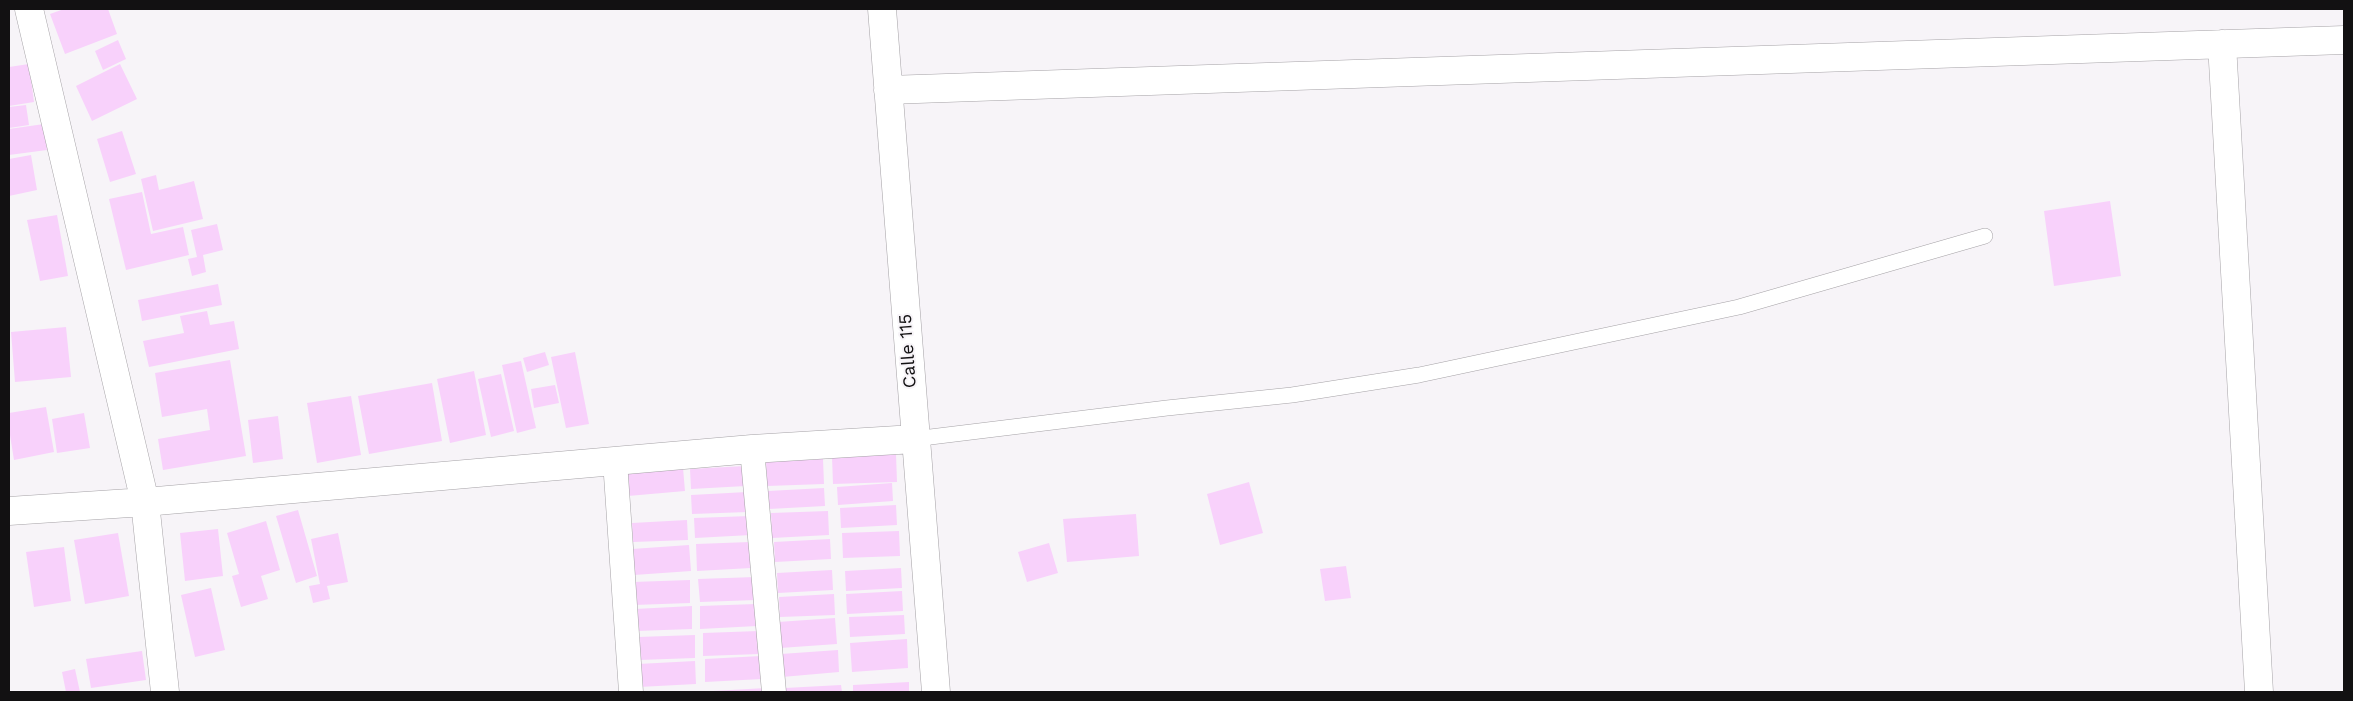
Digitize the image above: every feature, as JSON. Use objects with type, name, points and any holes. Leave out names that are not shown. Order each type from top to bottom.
[{"type":"street","points":[[29,9],[145,502],[165,692]]},
{"type":"street","name":"Calle 115","points":[[882,9],[914,439],[936,692]]},
{"type":"street","points":[[888,90],[2344,40]]},
{"type":"street","points":[[2222,44],[2259,692]]},
{"type":"street","points":[[9,511],[145,502],[752,449],[914,439]]},
{"type":"street","points":[[752,449],[774,692]]},
{"type":"street","points":[[615,461],[631,692]]},
{"type":"lane","points":[[914,439],[1167,408],[1292,396],[1419,375],[1739,307],[1985,236]]},
{"type":"building","points":[[64,9],[108,9],[117,34],[65,54],[50,14]]},
{"type":"building","points":[[118,40],[126,59],[103,70],[95,51]]},
{"type":"building","points":[[29,64],[34,102],[9,106],[9,67]]},
{"type":"building","points":[[120,64],[137,99],[92,121],[76,86]]},
{"type":"building","points":[[26,105],[29,125],[9,128],[9,107]]},
{"type":"building","points":[[44,124],[47,150],[9,155],[9,129]]},
{"type":"building","points":[[122,131],[136,174],[110,182],[97,139]]},
{"type":"building","points":[[31,155],[37,190],[9,196],[9,159]]},
{"type":"building","points":[[156,175],[159,190],[194,181],[203,219],[153,231],[141,179]]},
{"type":"building","points":[[142,192],[151,234],[183,227],[189,255],[126,270],[109,199]]},
{"type":"building","points":[[2110,201],[2121,276],[2054,286],[2044,211]]},
{"type":"building","points":[[57,215],[68,276],[40,281],[27,220]]},
{"type":"building","points":[[217,224],[223,250],[203,255],[206,272],[192,276],[188,259],[197,257],[191,230]]},
{"type":"building","points":[[218,284],[222,305],[142,321],[138,300]]},
{"type":"building","points":[[207,311],[210,325],[234,321],[239,349],[149,367],[143,341],[184,333],[180,316]]},
{"type":"building","points":[[66,327],[71,377],[15,382],[11,332]]},
{"type":"building","points":[[545,352],[549,365],[527,372],[523,358]]},
{"type":"building","points":[[575,352],[589,424],[566,428],[551,357]]},
{"type":"building","points":[[230,360],[246,456],[163,470],[158,439],[210,430],[207,409],[162,417],[155,373]]},
{"type":"building","points":[[521,361],[536,428],[517,433],[502,365]]},
{"type":"building","points":[[474,371],[486,435],[450,443],[437,379]]},
{"type":"building","points":[[501,374],[514,431],[491,437],[478,379]]},
{"type":"building","points":[[432,383],[442,441],[369,454],[358,396]]},
{"type":"building","points":[[555,385],[559,403],[534,408],[531,389]]},
{"type":"building","points":[[351,396],[361,455],[317,463],[307,403]]},
{"type":"building","points":[[46,407],[54,452],[14,460],[9,429],[9,413]]},
{"type":"building","points":[[84,413],[90,448],[57,453],[52,419]]},
{"type":"building","points":[[278,416],[283,459],[253,463],[248,420]]},
{"type":"building","points":[[896,454],[897,482],[833,484],[832,457]]},
{"type":"building","points":[[823,459],[824,484],[767,486],[766,461]]},
{"type":"building","points":[[745,466],[746,486],[691,489],[690,469]]},
{"type":"building","points":[[683,468],[685,491],[628,496],[625,473]]},
{"type":"building","points":[[1249,482],[1263,533],[1220,545],[1207,494]]},
{"type":"building","points":[[892,483],[893,501],[838,505],[837,487]]},
{"type":"building","points":[[824,488],[825,506],[769,509],[768,491]]},
{"type":"building","points":[[747,492],[748,512],[692,514],[691,495]]},
{"type":"building","points":[[896,505],[897,525],[841,528],[840,508]]},
{"type":"building","points":[[298,510],[317,576],[296,583],[276,516]]},
{"type":"building","points":[[828,511],[829,535],[772,538],[771,513]]},
{"type":"building","points":[[1136,514],[1139,556],[1067,562],[1063,519]]},
{"type":"building","points":[[750,516],[751,535],[695,538],[694,518]]},
{"type":"building","points":[[687,520],[688,540],[633,542],[632,523]]},
{"type":"building","points":[[266,521],[280,570],[261,576],[268,599],[241,607],[232,576],[239,574],[227,533]]},
{"type":"building","points":[[218,529],[223,576],[185,581],[180,533]]},
{"type":"building","points":[[899,531],[900,556],[843,558],[842,533]]},
{"type":"building","points":[[118,533],[129,596],[85,604],[74,540]]},
{"type":"building","points":[[338,533],[348,582],[327,586],[330,599],[313,603],[309,586],[320,584],[311,539]]},
{"type":"building","points":[[830,539],[831,559],[775,562],[774,542]]},
{"type":"building","points":[[750,542],[751,568],[697,571],[696,544]]},
{"type":"building","points":[[1049,543],[1058,573],[1027,582],[1018,552]]},
{"type":"building","points":[[689,545],[691,571],[634,575],[632,549]]},
{"type":"building","points":[[64,547],[71,601],[34,607],[26,552]]},
{"type":"building","points":[[1346,566],[1351,598],[1325,601],[1320,569]]},
{"type":"building","points":[[901,568],[902,588],[846,591],[845,571]]},
{"type":"building","points":[[832,570],[833,590],[778,593],[777,573]]},
{"type":"building","points":[[755,577],[756,600],[700,602],[698,579]]},
{"type":"building","points":[[690,580],[690,603],[634,605],[633,582]]},
{"type":"building","points":[[211,588],[225,650],[195,657],[181,595]]},
{"type":"building","points":[[902,591],[903,611],[847,614],[846,594]]},
{"type":"building","points":[[834,594],[835,615],[780,617],[779,597]]},
{"type":"building","points":[[756,604],[757,626],[700,629],[700,606]]},
{"type":"building","points":[[692,606],[692,629],[636,631],[635,609]]},
{"type":"building","points":[[904,615],[905,634],[850,637],[849,617]]},
{"type":"building","points":[[835,618],[837,644],[780,648],[778,622]]},
{"type":"building","points":[[759,631],[760,654],[703,656],[703,633]]},
{"type":"building","points":[[695,635],[695,658],[639,660],[638,637]]},
{"type":"building","points":[[907,639],[908,668],[852,672],[850,643]]},
{"type":"building","points":[[838,650],[839,672],[782,677],[781,654]]},
{"type":"building","points":[[142,651],[146,680],[91,688],[86,659]]},
{"type":"building","points":[[761,656],[762,679],[705,682],[705,659]]},
{"type":"building","points":[[695,661],[696,684],[639,687],[638,664]]},
{"type":"building","points":[[75,669],[80,692],[66,692],[62,672]]},
{"type":"building","points":[[909,682],[909,692],[853,692],[853,685]]},
{"type":"building","points":[[841,685],[842,692],[786,692],[785,688]]},
{"type":"building","points":[[766,688],[766,692],[713,692],[713,691]]}]
